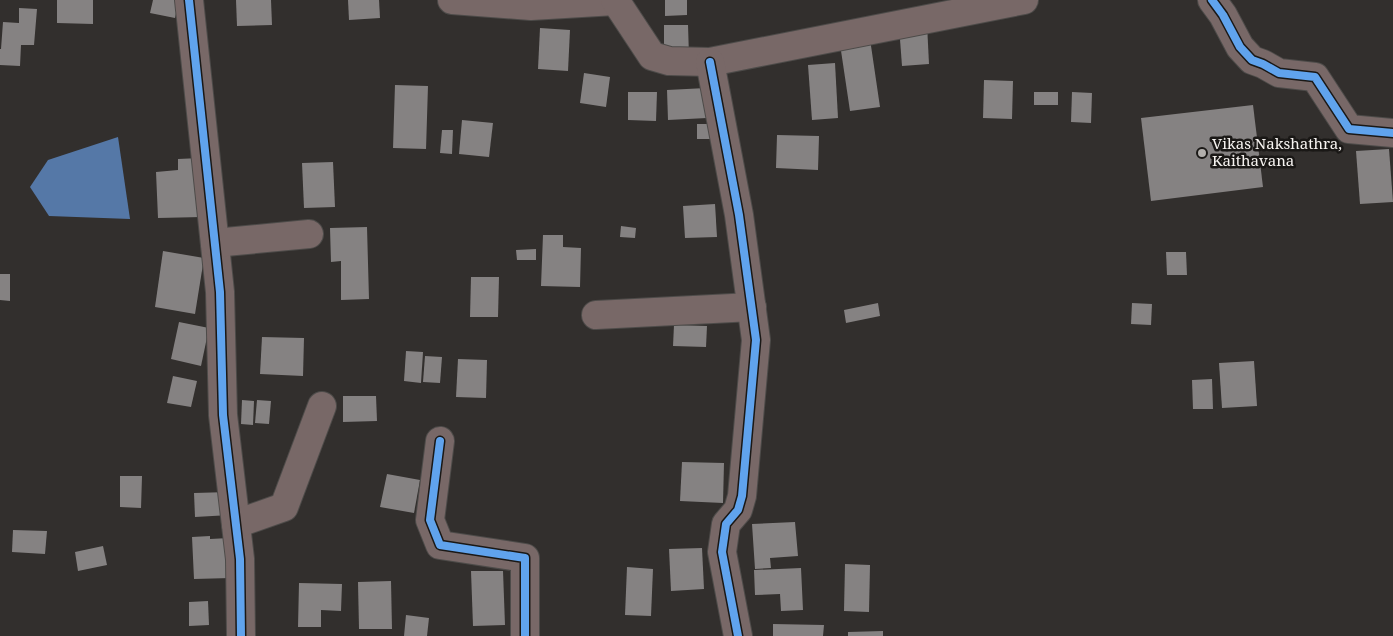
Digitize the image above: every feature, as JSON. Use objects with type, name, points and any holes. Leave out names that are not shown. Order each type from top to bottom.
[{"type":"street","points":[[189,0],[220,292],[223,415],[240,560],[240,636]]},
{"type":"street","points":[[452,0],[531,6],[615,1],[652,56],[669,61],[710,62],[1024,0]]},
{"type":"street","points":[[1212,0],[1223,15],[1240,47],[1252,60],[1279,73],[1315,76],[1349,129],[1393,133]]},
{"type":"street","points":[[710,62],[739,215],[756,340],[742,496],[738,510],[726,524],[722,552],[738,636]]},
{"type":"street","points":[[215,244],[309,234]]},
{"type":"street","points":[[596,315],[752,307]]},
{"type":"street","points":[[236,524],[284,508],[322,406]]},
{"type":"street","points":[[440,441],[430,520],[440,545],[525,558],[525,636]]},
{"type":"water","points":[[118,137],[130,219],[49,216],[30,187],[48,160]]},
{"type":"building","points":[[57,0],[93,0],[93,24],[57,23]]},
{"type":"building","points":[[153,0],[179,0],[175,18],[150,13]]},
{"type":"building","points":[[236,0],[271,0],[272,25],[237,26]]},
{"type":"building","points":[[348,0],[379,0],[380,18],[349,20]]},
{"type":"building","points":[[665,0],[687,0],[687,15],[665,16]]},
{"type":"building","points":[[19,8],[37,9],[34,45],[21,45],[20,66],[0,65],[3,22],[19,23]]},
{"type":"building","points":[[927,24],[929,64],[902,66],[899,26]]},
{"type":"building","points":[[664,25],[688,25],[689,57],[664,57]]},
{"type":"building","points":[[540,28],[570,30],[568,71],[538,69]]},
{"type":"building","points":[[870,39],[880,107],[850,111],[840,44]]},
{"type":"building","points":[[835,63],[838,118],[812,120],[808,65]]},
{"type":"building","points":[[584,73],[610,77],[606,107],[580,103]]},
{"type":"building","points":[[984,80],[1013,81],[1012,119],[983,118]]},
{"type":"building","points":[[395,85],[428,86],[426,149],[393,148]]},
{"type":"building","points":[[706,88],[707,118],[668,120],[667,90]]},
{"type":"building","points":[[628,92],[657,92],[656,121],[628,120]]},
{"type":"building","points":[[1034,92],[1058,92],[1058,105],[1034,105]]},
{"type":"building","points":[[1072,92],[1092,93],[1091,123],[1071,122]]},
{"type":"building","name":"Vikas Nakshathra, Kaithavana","points":[[1253,105],[1263,187],[1151,201],[1141,118]]},
{"type":"building","points":[[462,120],[493,123],[489,157],[459,154]]},
{"type":"building","points":[[697,124],[711,124],[711,139],[697,139]]},
{"type":"building","points":[[442,130],[453,130],[452,154],[440,153]]},
{"type":"building","points":[[777,135],[819,136],[818,170],[776,168]]},
{"type":"building","points":[[1389,149],[1393,202],[1360,204],[1356,151]]},
{"type":"building","points":[[200,158],[202,217],[158,218],[156,172],[178,170],[178,159]]},
{"type":"building","points":[[333,162],[335,207],[304,208],[302,163]]},
{"type":"building","points":[[715,204],[717,237],[685,238],[683,206]]},
{"type":"building","points":[[621,226],[636,228],[635,238],[620,237]]},
{"type":"building","points":[[367,227],[369,299],[341,300],[341,261],[331,262],[330,228]]},
{"type":"building","points":[[543,235],[563,235],[563,247],[581,248],[580,287],[541,286]]},
{"type":"building","points":[[536,249],[536,260],[517,260],[516,250]]},
{"type":"building","points":[[163,251],[204,258],[195,314],[155,307]]},
{"type":"building","points":[[1166,252],[1186,252],[1187,275],[1167,275]]},
{"type":"building","points":[[0,274],[10,274],[10,301],[0,300]]},
{"type":"building","points":[[471,277],[499,277],[498,317],[470,317]]},
{"type":"building","points":[[878,303],[880,316],[846,323],[844,310]]},
{"type":"building","points":[[1132,303],[1152,304],[1151,325],[1131,324]]},
{"type":"building","points":[[179,322],[209,328],[201,366],[171,359]]},
{"type":"building","points":[[674,325],[707,326],[706,347],[673,346]]},
{"type":"building","points":[[262,337],[304,338],[303,376],[260,374]]},
{"type":"building","points":[[406,351],[423,352],[421,383],[404,381]]},
{"type":"building","points":[[425,356],[442,357],[440,383],[423,382]]},
{"type":"building","points":[[458,359],[487,360],[486,398],[456,397]]},
{"type":"building","points":[[1254,361],[1257,406],[1222,408],[1219,363]]},
{"type":"building","points":[[173,376],[197,381],[191,407],[167,403]]},
{"type":"building","points":[[1212,379],[1213,409],[1193,409],[1192,380]]},
{"type":"building","points":[[343,396],[376,396],[377,421],[343,422]]},
{"type":"building","points":[[242,400],[254,401],[253,425],[241,424]]},
{"type":"building","points":[[257,400],[271,401],[269,424],[255,423]]},
{"type":"building","points":[[682,462],[724,463],[723,503],[680,501]]},
{"type":"building","points":[[387,474],[420,480],[414,513],[380,507]]},
{"type":"building","points":[[120,476],[142,476],[141,508],[120,507]]},
{"type":"building","points":[[229,492],[230,515],[195,517],[194,493]]},
{"type":"building","points":[[795,522],[798,556],[770,558],[771,568],[755,569],[752,524]]},
{"type":"building","points":[[13,530],[47,531],[45,554],[12,552]]},
{"type":"building","points":[[210,536],[210,539],[229,538],[231,578],[194,579],[192,537]]},
{"type":"building","points":[[103,546],[107,565],[78,571],[75,552]]},
{"type":"building","points":[[702,548],[704,589],[671,591],[669,549]]},
{"type":"building","points":[[845,564],[870,565],[869,612],[844,611]]},
{"type":"building","points":[[627,567],[653,569],[651,616],[625,615]]},
{"type":"building","points":[[801,568],[803,610],[781,611],[780,594],[755,595],[754,570]]},
{"type":"building","points":[[471,571],[503,571],[505,625],[473,626]]},
{"type":"building","points":[[391,581],[392,629],[359,629],[358,582]]},
{"type":"building","points":[[299,583],[342,584],[341,611],[321,610],[321,627],[298,627]]},
{"type":"building","points":[[208,601],[209,625],[189,626],[189,602]]},
{"type":"building","points":[[406,615],[429,618],[427,636],[404,636]]},
{"type":"building","points":[[773,624],[824,625],[823,636],[773,636]]},
{"type":"building","points":[[883,631],[883,636],[848,636],[848,632]]},
{"type":"cycle path","points":[[189,0],[220,292],[223,415],[240,559],[241,636]]},
{"type":"cycle path","points":[[1212,0],[1223,15],[1240,47],[1252,60],[1279,73],[1315,77],[1349,129],[1393,133]]},
{"type":"cycle path","points":[[710,62],[739,215],[756,340],[742,496],[738,510],[726,524],[722,552],[738,636]]},
{"type":"cycle path","points":[[440,441],[430,520],[440,545],[525,558],[525,636]]},
{"type":"place","name":"Vikas Nakshathra, Kaithavana","points":[[1202,153]]}]
